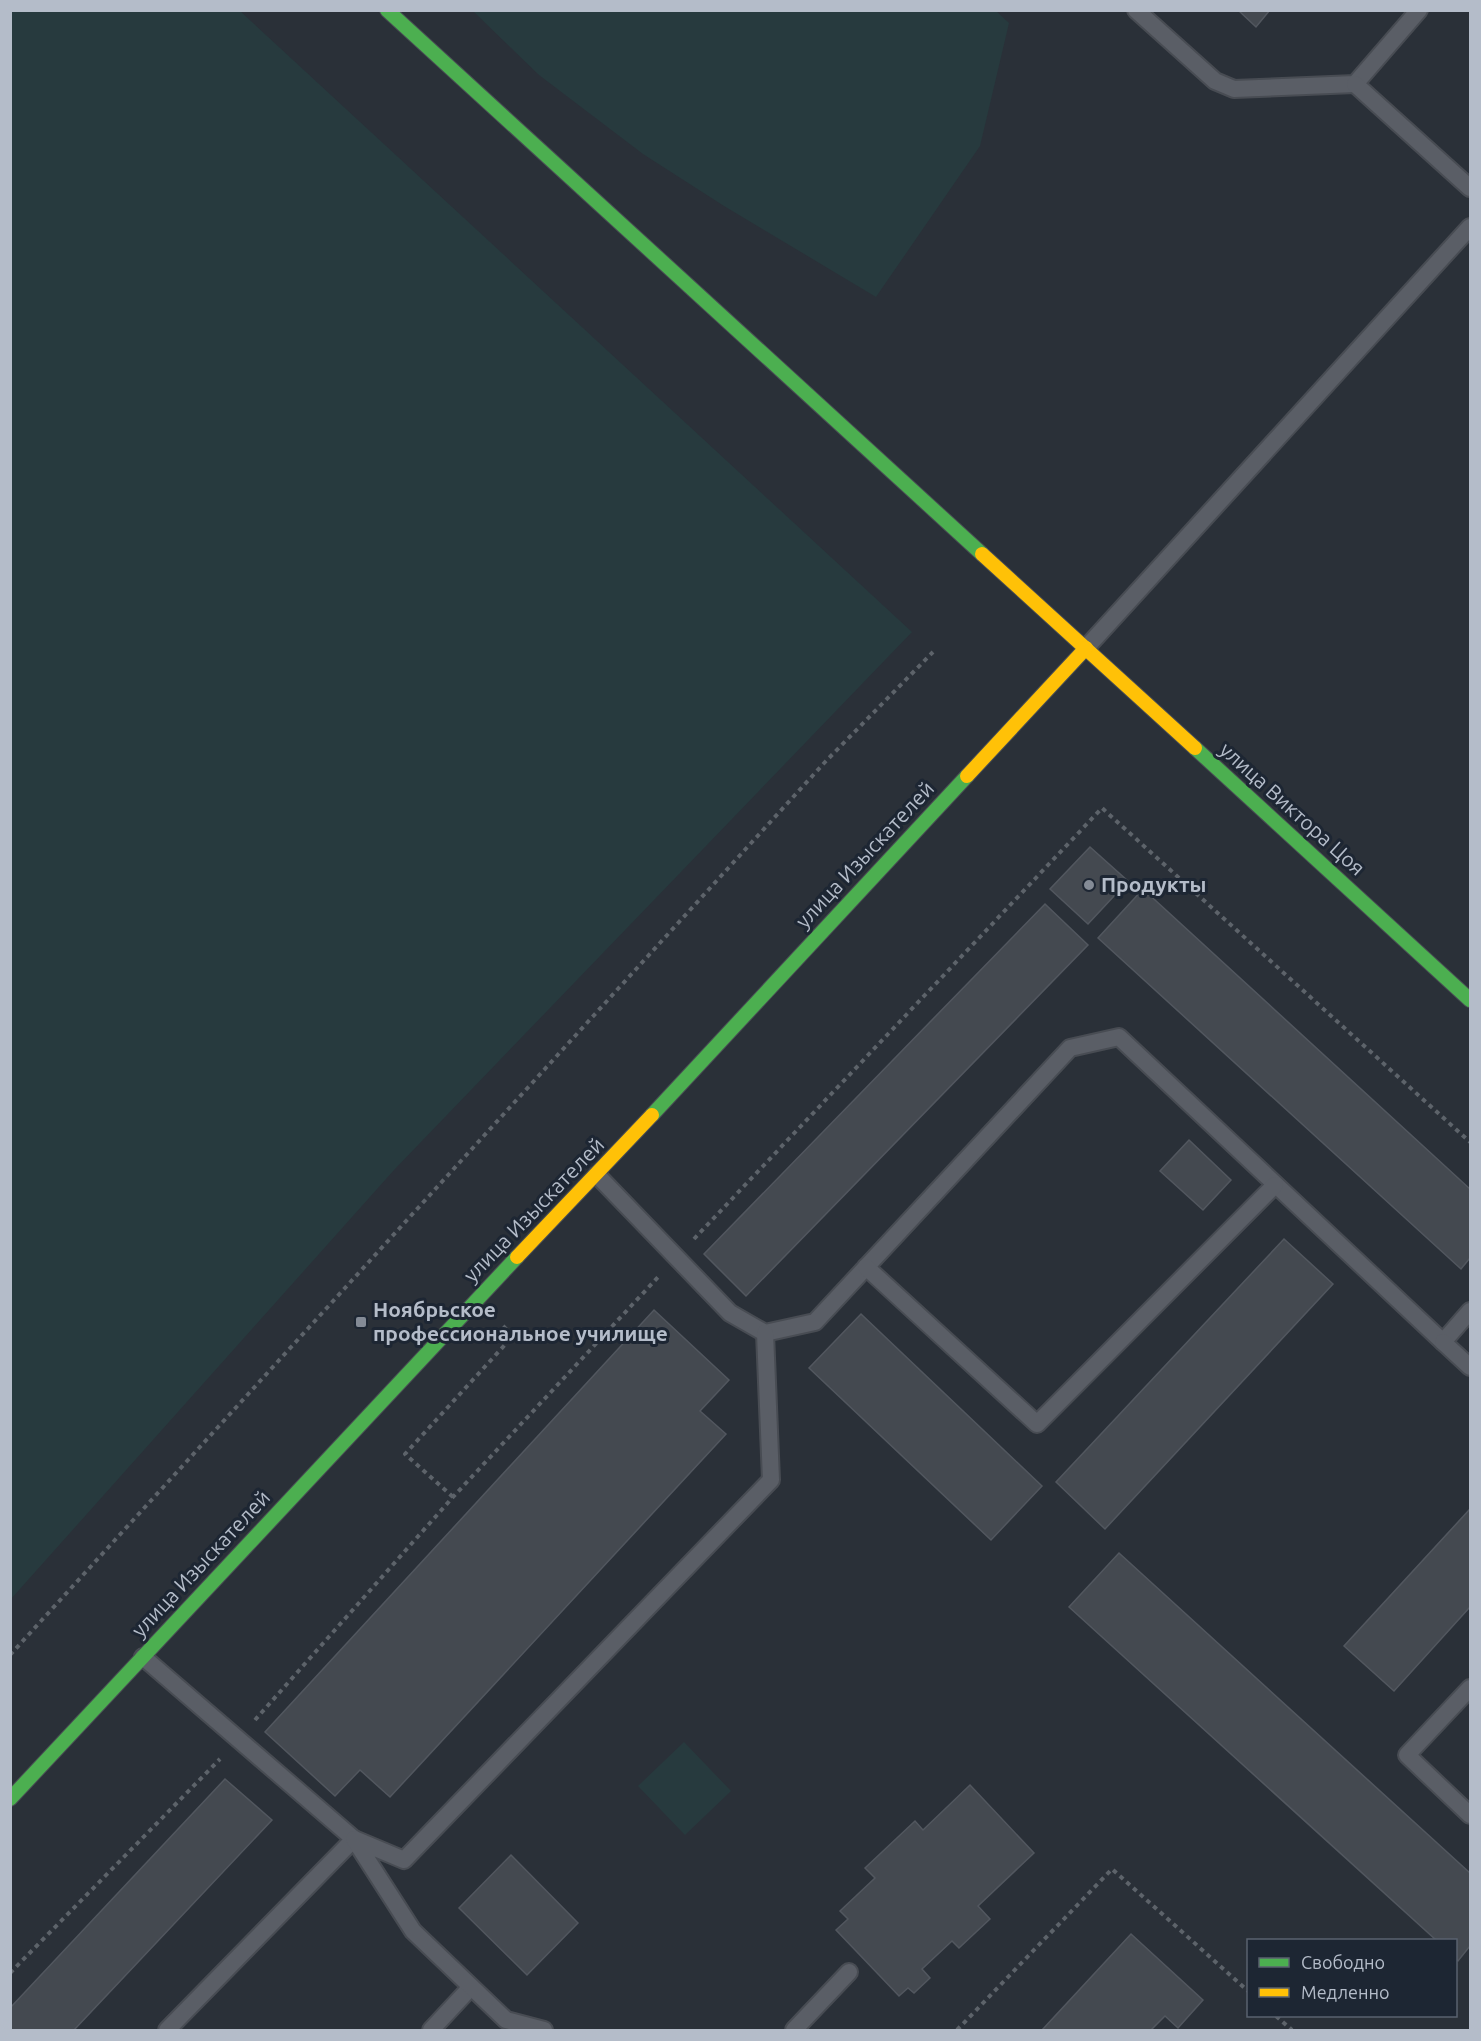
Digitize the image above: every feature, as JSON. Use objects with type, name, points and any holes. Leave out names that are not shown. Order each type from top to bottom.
[{"type":"street","name":"улица Виктора Цоя","points":[[387,10],[1470,1000]]},
{"type":"street","name":"улица Изыскателей","points":[[10,1799],[476,1300],[597,1175],[1086,648]]},
{"type":"lane","points":[[1136,10],[1215,81],[1234,89],[1355,84],[1470,188]]},
{"type":"lane","points":[[1355,84],[1419,10]]},
{"type":"lane","points":[[1086,648],[1470,227]]},
{"type":"lane","points":[[597,1175],[730,1313],[765,1333],[815,1322],[1070,1048],[1119,1037],[1470,1367]]},
{"type":"lane","points":[[866,1267],[1037,1424],[1275,1185]]},
{"type":"lane","points":[[1443,1342],[1470,1311]]},
{"type":"lane","points":[[354,1839],[404,1860],[771,1480],[765,1333]]},
{"type":"lane","points":[[143,1657],[354,1839],[413,1931],[506,2020],[544,2031]]},
{"type":"lane","points":[[1470,1688],[1407,1755],[1470,1815]]},
{"type":"lane","points":[[167,2031],[354,1839]]},
{"type":"lane","points":[[794,2031],[849,1972]]},
{"type":"lane","points":[[431,2031],[471,1987]]},
{"type":"path","points":[[10,1655],[826,761],[933,652]]},
{"type":"path","points":[[453,1497],[405,1454],[513,1336],[476,1300]]},
{"type":"path","points":[[957,2031],[1112,1869],[1247,1990]]},
{"type":"path","points":[[1277,2017],[1292,2031]]},
{"type":"green space","points":[[11,10],[240,11],[912,632],[394,1170],[11,1599]]},
{"type":"green space","points":[[995,10],[1009,23],[980,146],[876,297],[724,206],[643,154],[539,75],[473,11]]},
{"type":"green space","points":[[684,1742],[731,1791],[685,1835],[638,1786]]},
{"type":"building","points":[[1238,10],[1270,10],[1256,27]]},
{"type":"building","name":"Продукты","points":[[1090,847],[1128,881],[1088,924],[1050,889]]},
{"type":"building","points":[[1143,889],[1470,1189],[1470,1258],[1461,1269],[1098,938]]},
{"type":"building","points":[[1045,904],[1088,945],[746,1296],[704,1254]]},
{"type":"building","points":[[1189,1140],[1231,1180],[1203,1210],[1160,1171]]},
{"type":"building","points":[[1284,1239],[1333,1284],[1105,1529],[1056,1482]]},
{"type":"building","points":[[654,1310],[729,1380],[700,1411],[726,1434],[390,1797],[360,1770],[335,1796],[265,1732]]},
{"type":"building","points":[[861,1314],[1042,1486],[991,1540],[809,1368]]},
{"type":"building","points":[[1470,1509],[1470,1607],[1394,1691],[1344,1646]]},
{"type":"building","points":[[1119,1553],[1470,1873],[1470,1946],[1458,1961],[1457,1939],[1435,1939],[1069,1607]]},
{"type":"building","points":[[225,1779],[272,1820],[74,2030],[10,2030],[10,2008]]},
{"type":"building","points":[[970,1785],[1034,1853],[978,1906],[990,1919],[959,1948],[952,1941],[922,1969],[930,1978],[914,1993],[908,1988],[899,1996],[836,1930],[848,1919],[840,1911],[875,1878],[865,1868],[915,1821],[923,1830]]},
{"type":"building","points":[[511,1855],[578,1923],[527,1975],[459,1908]]},
{"type":"building","points":[[1131,1934],[1203,2000],[1178,2028],[1165,2016],[1151,2030],[1042,2030]]},
{"type":"traffic: fast","points":[[387,10],[982,554]]},
{"type":"traffic: fast","points":[[1195,748],[1470,1000]]},
{"type":"traffic: fast","points":[[652,1115],[967,776]]},
{"type":"traffic: fast","points":[[10,1799],[517,1257]]},
{"type":"traffic: slow","points":[[982,554],[1195,748]]},
{"type":"traffic: slow","points":[[967,776],[1086,648]]},
{"type":"traffic: slow","points":[[517,1257],[652,1115]]},
{"type":"place","name":"Продукты","points":[[1089,885]]},
{"type":"place","name":"Ноябрьское профессиональное училище","points":[[361,1322]]}]
